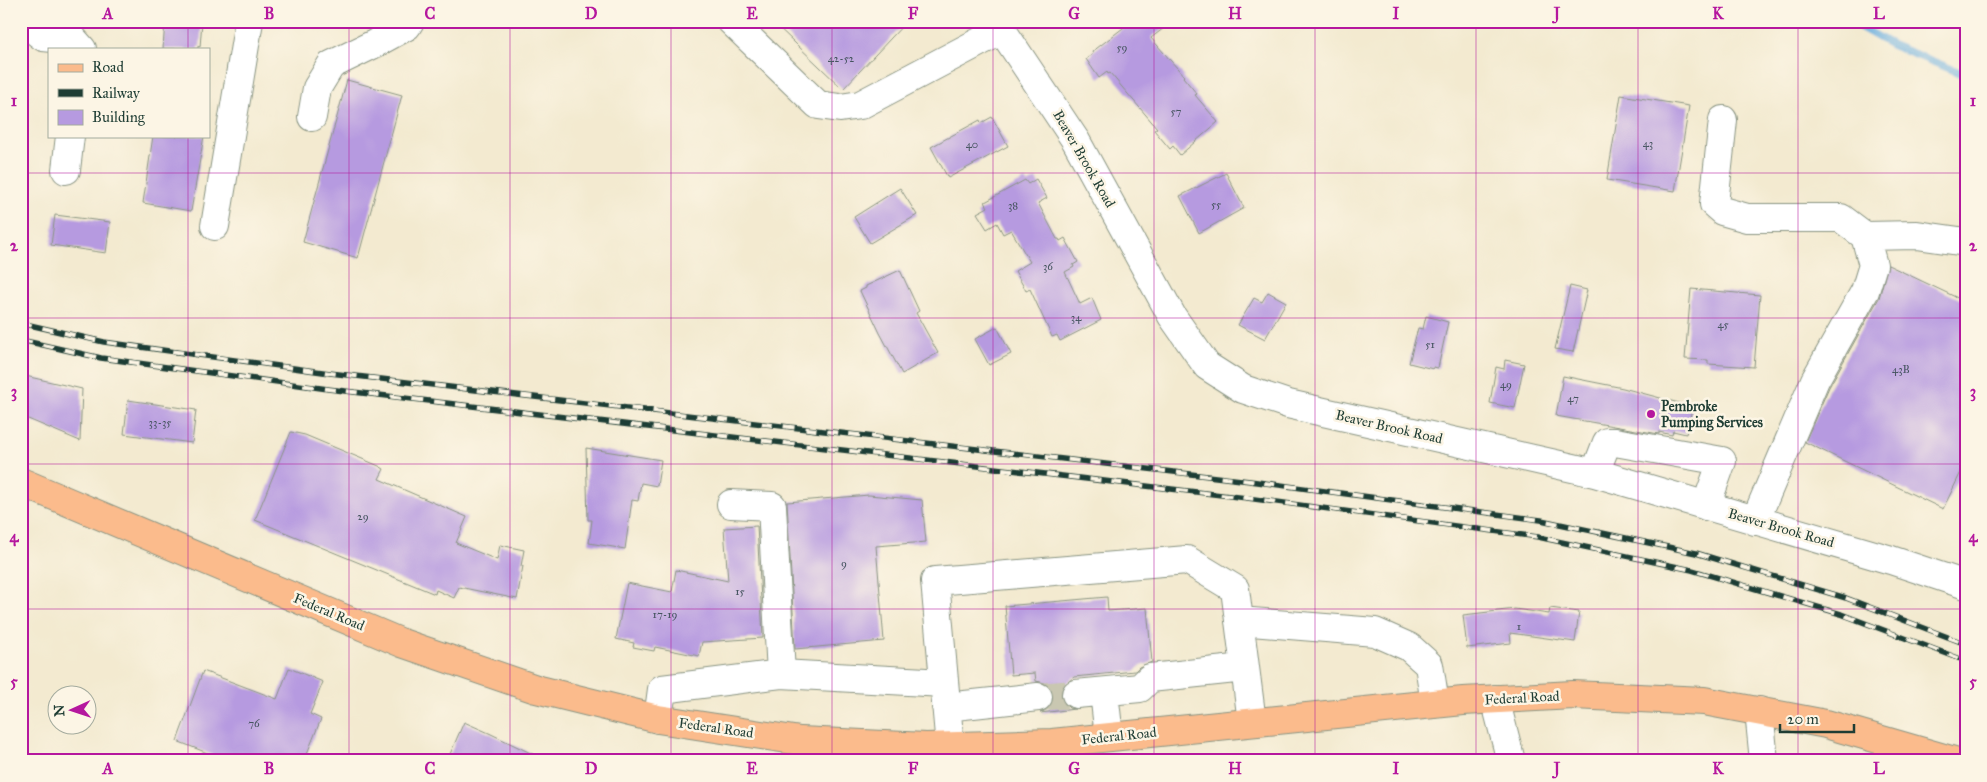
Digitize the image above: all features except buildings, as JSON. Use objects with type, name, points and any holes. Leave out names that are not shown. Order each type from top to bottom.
[{"type":"main road","name":"Federal Road","points":[[21,482],[402,643],[536,689],[658,719],[800,741],[926,747],[950,746],[1047,752],[1109,737],[1435,703],[1573,695],[1704,701],[1826,724],[1954,761]]},
{"type":"street","points":[[34,21],[34,30],[43,37],[74,40],[81,48]]},
{"type":"street","points":[[215,226],[249,21]]},
{"type":"street","points":[[312,117],[317,88],[331,65],[407,26],[410,21]]},
{"type":"street","points":[[731,21],[818,105],[840,108],[860,105],[999,26]]},
{"type":"street","name":"Beaver Brook Road","points":[[999,26],[1076,141],[1172,316],[1207,366],[1244,389],[1288,404],[1595,473],[1891,560],[1966,585]]},
{"type":"street","points":[[1723,120],[1714,204],[1722,211],[1747,218],[1841,218],[1865,236],[1873,265],[1865,291],[1815,380],[1755,521]]},
{"type":"street","points":[[66,170],[70,138]]},
{"type":"street","points":[[1865,236],[1917,235],[1966,242]]},
{"type":"street","points":[[1595,473],[1607,442],[1722,461],[1706,506]]},
{"type":"street","points":[[731,504],[772,506],[781,674]]},
{"type":"street","points":[[950,746],[935,581],[1187,560],[1235,590],[1252,722]]},
{"type":"street","points":[[1239,621],[1375,632],[1409,646],[1429,665],[1435,703]]},
{"type":"street","points":[[1076,694],[1140,688],[1150,678],[1245,668]]},
{"type":"street","points":[[658,719],[662,689],[781,674],[945,695],[1038,697]]},
{"type":"street","points":[[1104,692],[1109,737]]},
{"type":"street","points":[[1495,699],[1510,761]]},
{"type":"street","points":[[1759,711],[1764,761]]},
{"type":"waterway","points":[[1850,21],[1892,45],[1966,75]]},
{"type":"tunnel","points":[[1038,697],[1076,694]]},
{"type":"railway","points":[[21,323],[104,342],[330,373],[1250,481],[1541,520],[1696,553],[1846,598],[1966,644]]},
{"type":"railway","points":[[21,340],[101,358],[328,389],[1247,498],[1538,537],[1692,570],[1841,614],[1966,661]]},
{"type":"place","name":"Pembroke Pumping Services","points":[[1651,414]]}]
